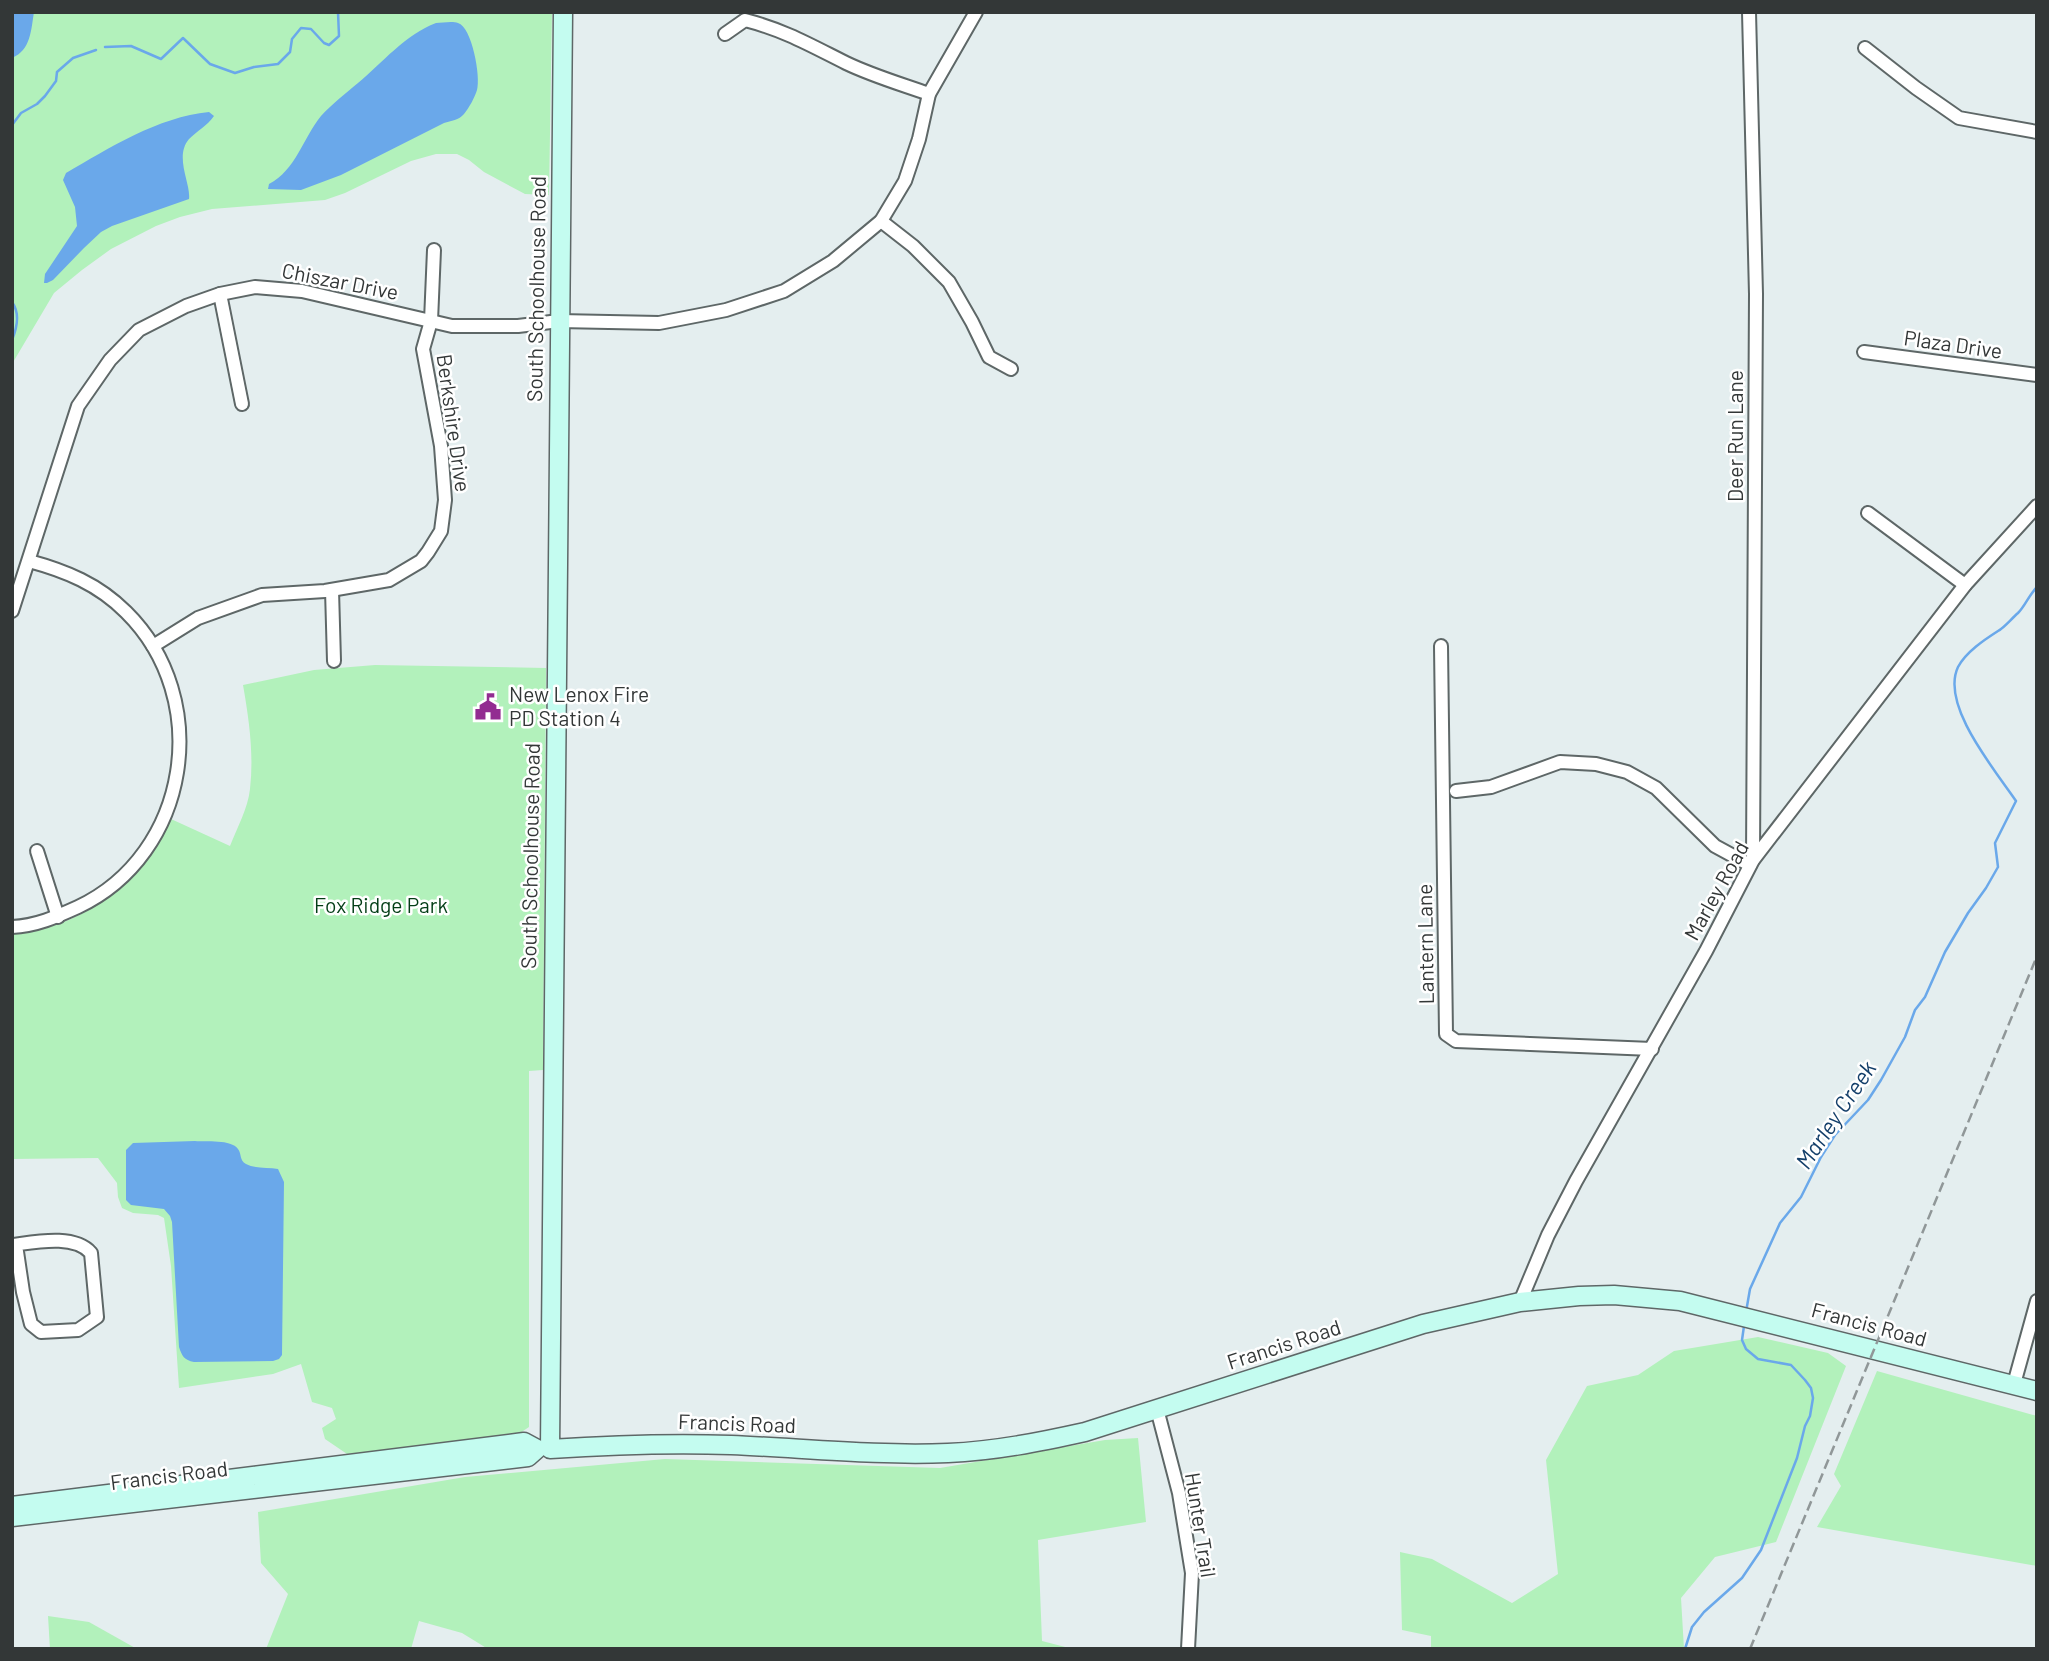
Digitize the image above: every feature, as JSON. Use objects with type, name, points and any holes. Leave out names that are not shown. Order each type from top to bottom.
[{"type":"street","name":"South Schoolhouse Road","points":[[543,1449],[563,12]]},
{"type":"street","name":"Chiszar Drive","points":[[12,611],[78,407],[110,360],[139,330],[186,306],[220,293],[255,287],[302,291],[452,326],[518,326],[559,321],[659,323],[726,310],[784,291],[833,261],[881,221],[905,181],[919,139],[929,94],[976,12]]},
{"type":"street","name":"Deer Run Lane","points":[[1749,12],[1756,294],[1751,863]]},
{"type":"street","points":[[725,34],[745,20],[771,26],[847,63],[929,94]]},
{"type":"street","points":[[1865,48],[1959,118],[2037,132]]},
{"type":"street","points":[[881,221],[913,246],[949,282],[989,358],[1012,369]]},
{"type":"street","name":"Berkshire Drive","points":[[153,646],[198,618],[262,595],[332,590],[389,580],[421,561],[441,531],[446,500],[441,446],[423,349],[431,321],[434,250]]},
{"type":"street","points":[[220,293],[242,404]]},
{"type":"street","name":"Plaza Drive","points":[[1864,352],[2037,376]]},
{"type":"street","name":"Marley Road","points":[[1520,1302],[1565,1202],[1751,863],[1965,585],[2037,506]]},
{"type":"street","points":[[1868,513],[1965,585]]},
{"type":"street","points":[[12,927],[38,923],[58,916],[103,894],[123,878],[139,860],[163,822],[178,772],[180,748],[170,682],[153,646],[126,612],[104,592],[83,579],[29,561]]},
{"type":"street","points":[[332,590],[334,661]]},
{"type":"street","name":"Lantern Lane","points":[[1441,646],[1446,1034],[1456,1041],[1651,1049]]},
{"type":"street","points":[[1456,791],[1491,786],[1560,762],[1596,764],[1627,772],[1656,788],[1715,846],[1751,863]]},
{"type":"street","points":[[37,851],[58,916]]},
{"type":"street","points":[[57,1241],[84,1245],[91,1253],[97,1317],[78,1330],[41,1332],[31,1324],[14,1245],[57,1241]]},
{"type":"street","name":"Francis Road","points":[[12,1506],[524,1442],[543,1449],[611,1445],[703,1445],[949,1453],[993,1450],[1085,1432],[1423,1324],[1520,1302],[1578,1296],[1624,1296],[1680,1301],[2037,1391]]},
{"type":"street","points":[[2014,1384],[2037,1301]]},
{"type":"street","name":"Hunter Trail","points":[[1157,1409],[1179,1493],[1192,1573],[1188,1649]]},
{"type":"street","name":"Francis Road","points":[[12,1517],[528,1457],[543,1449]]},
{"type":"green space","points":[[12,12],[552,12],[549,195],[525,194],[457,154],[436,154],[411,161],[325,200],[212,209],[180,217],[111,249],[54,293],[12,364]]},
{"type":"green space","name":"Fox Ridge Park","points":[[375,665],[546,668],[543,1070],[529,1071],[529,1427],[514,1437],[347,1454],[325,1439],[322,1428],[336,1419],[332,1408],[312,1402],[301,1364],[273,1374],[179,1388],[171,1266],[164,1218],[133,1213],[122,1208],[117,1183],[98,1158],[12,1159],[12,934],[63,922],[86,912],[107,898],[143,863],[171,819],[230,846],[250,789],[250,737],[243,685],[314,670]]},
{"type":"green space","points":[[1758,1337],[1828,1353],[1846,1366],[1776,1542],[1715,1557],[1681,1598],[1684,1649],[1431,1649],[1431,1636],[1402,1630],[1400,1552],[1432,1559],[1512,1603],[1558,1574],[1546,1460],[1587,1386],[1638,1375],[1674,1351]]},
{"type":"green space","points":[[1877,1371],[2037,1416],[2037,1566],[1817,1527],[1841,1486],[1834,1474]]},
{"type":"green space","points":[[1138,1438],[1146,1522],[1038,1540],[1042,1641],[1073,1649],[488,1649],[462,1633],[419,1621],[411,1649],[266,1649],[288,1594],[261,1563],[258,1512],[465,1477],[665,1459],[940,1468],[1105,1440]]},
{"type":"green space","points":[[48,1616],[89,1622],[137,1649],[50,1649]]},
{"type":"water","points":[[12,12],[34,12],[27,45],[12,58]]},
{"type":"water","points":[[456,22],[463,26],[474,53],[478,75],[477,90],[462,116],[341,175],[301,190],[268,189],[269,184],[293,162],[325,112],[404,42],[436,23]]},
{"type":"water","points":[[209,112],[214,116],[189,139],[183,154],[189,199],[101,232],[53,280],[44,283],[45,274],[77,226],[75,207],[63,180],[66,173],[153,127],[171,120]]},
{"type":"water","points":[[224,1142],[235,1146],[244,1162],[253,1167],[278,1169],[284,1182],[282,1355],[279,1359],[194,1362],[186,1359],[180,1350],[172,1222],[164,1209],[131,1205],[126,1200],[126,1150],[133,1143]]},
{"type":"waterway","points":[[105,47],[131,46],[161,59],[183,38],[210,64],[235,73],[278,64],[290,52],[292,39],[301,28],[311,29],[329,45],[339,36],[338,12]]},
{"type":"waterway","points":[[12,125],[21,113],[45,96],[56,81],[57,72],[73,58],[96,50]]},
{"type":"waterway","points":[[12,302],[17,321],[12,340]]},
{"type":"waterway","name":"Marley Creek","points":[[1746,1312],[1750,1289],[1780,1223],[1801,1197],[1835,1135],[1868,1100],[1881,1080],[1905,1037],[1915,1010],[1925,997],[1945,952],[1998,867],[1995,843],[2016,801],[1972,737],[1957,700],[1954,682],[1958,667],[1966,656],[2006,625],[2037,587]]},
{"type":"waterway","name":"Marley Creek","points":[[1685,1649],[1692,1627],[1704,1612],[1742,1578],[1761,1550],[1797,1458],[1810,1416],[1813,1398],[1811,1388],[1791,1365],[1758,1359],[1746,1349],[1742,1340],[1744,1326]]},
{"type":"railway","points":[[1750,1649],[2037,956]]},
{"type":"place","name":"New Lenox Fire PD Station 4","points":[[488,707]]}]
